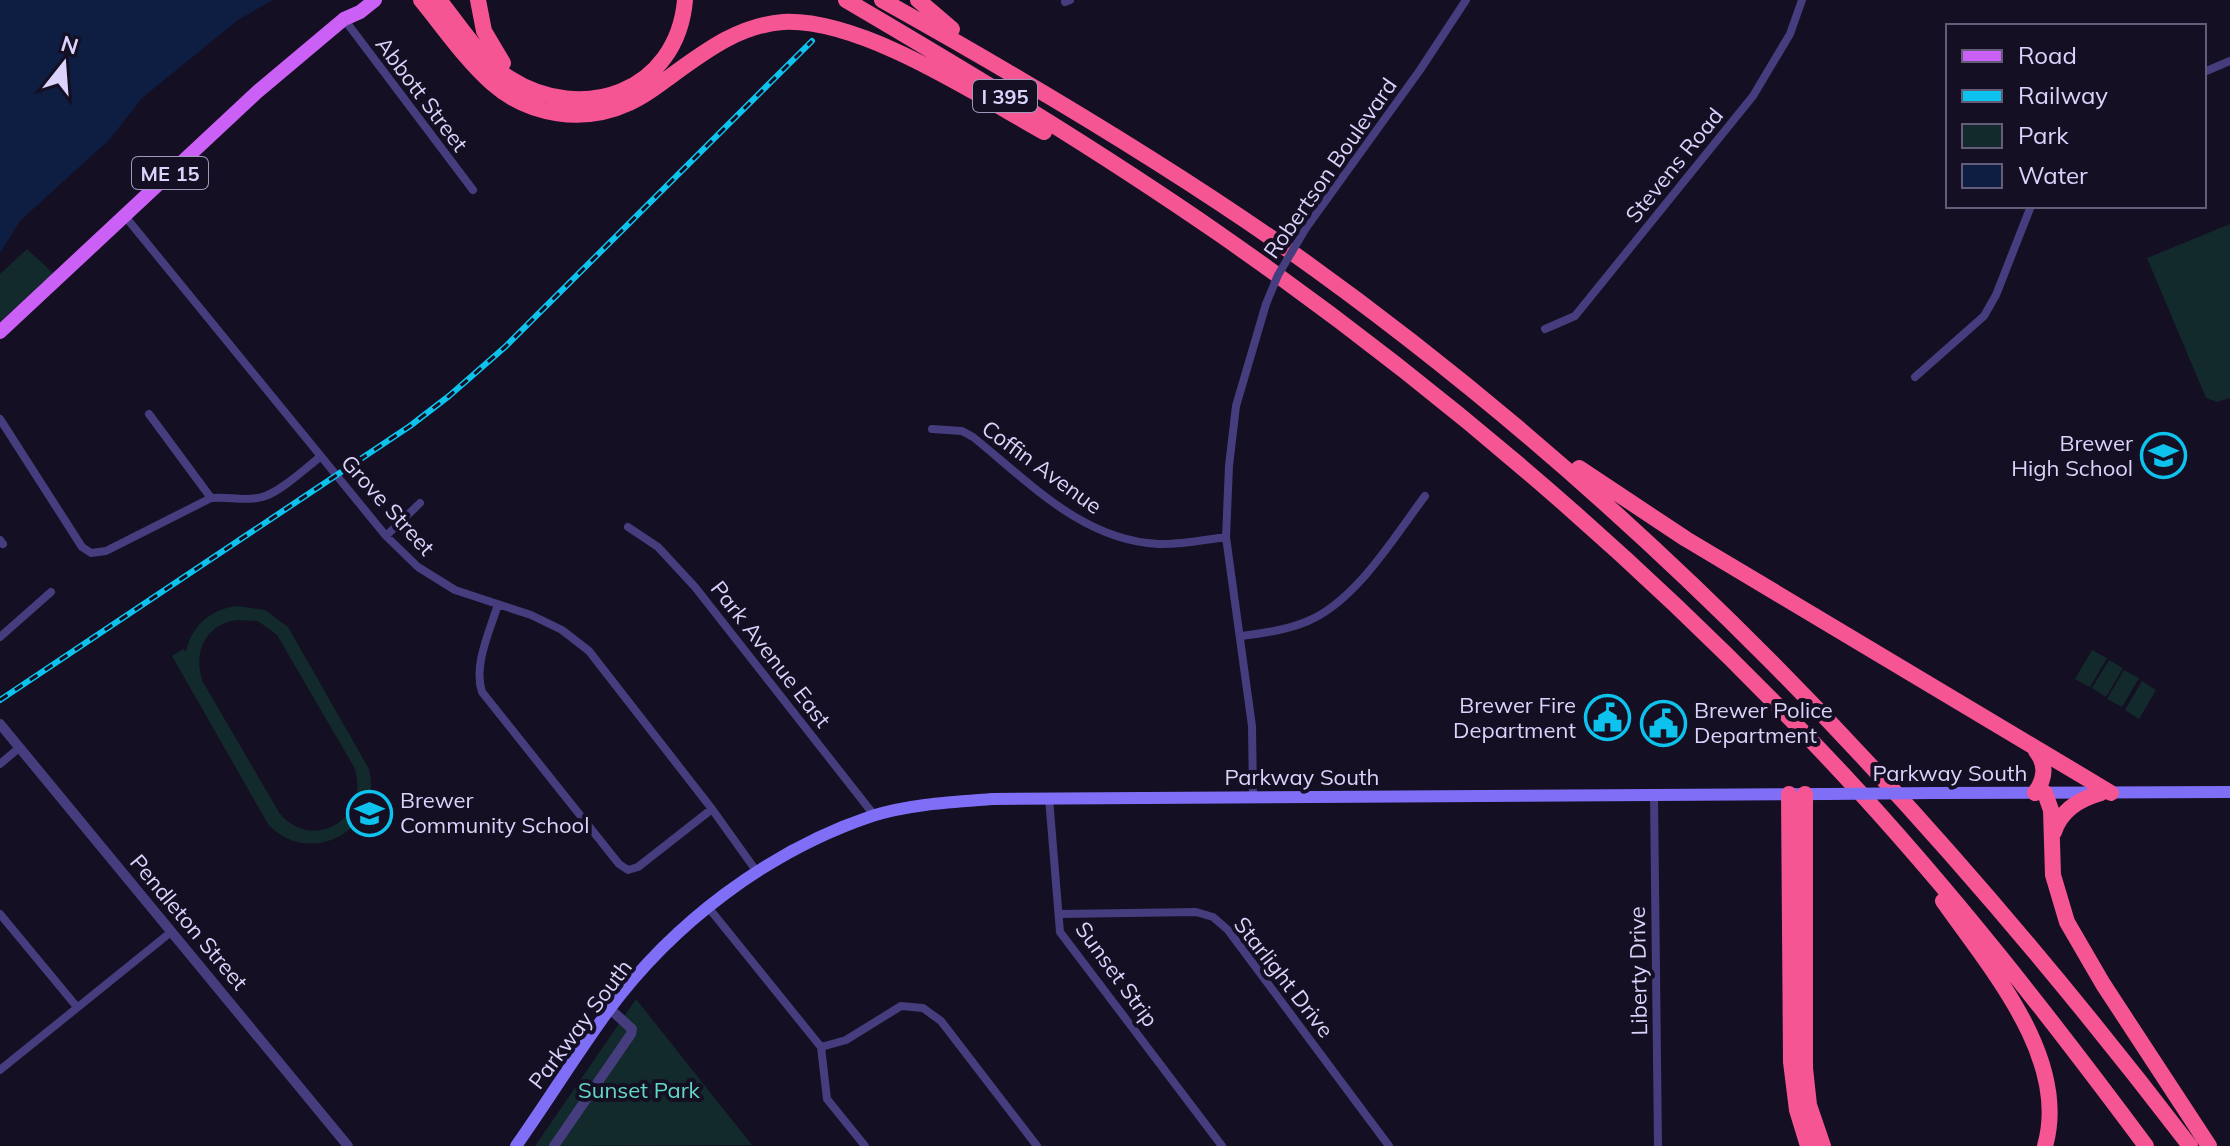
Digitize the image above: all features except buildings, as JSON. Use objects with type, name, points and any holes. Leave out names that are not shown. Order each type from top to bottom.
[{"type":"highway","points":[[421,0],[478,69],[502,91],[528,106],[568,114],[597,113],[626,105],[719,42],[754,27],[794,22],[834,29],[875,43],[920,64],[1162,195]]},
{"type":"highway","points":[[439,0],[496,68],[513,80],[538,92],[585,99],[612,95],[640,81],[658,66],[672,46],[681,24],[685,0]]},
{"type":"highway","points":[[478,0],[484,31],[499,59],[512,74],[538,92]]},
{"type":"highway","name":"I 395","points":[[846,0],[1021,105],[1162,195],[1271,271],[1374,347],[1561,501],[1730,658],[1889,825],[2016,975],[2146,1146]]},
{"type":"highway","name":"I 395","points":[[882,0],[1134,147],[1245,220],[1336,285],[1455,377],[1567,470],[1667,559],[1850,741],[1998,907],[2190,1146]]},
{"type":"highway","points":[[918,0],[948,27],[1028,83]]},
{"type":"highway","points":[[1455,377],[1655,520],[2106,793]]},
{"type":"highway","points":[[2030,745],[2042,758],[2044,767],[2040,793],[2051,810],[2055,885],[2071,931],[2209,1146]]},
{"type":"highway","points":[[2052,841],[2061,816],[2079,801],[2106,793]]},
{"type":"highway","points":[[1797,794],[1791,1062],[1797,1110],[1808,1146]]},
{"type":"highway","points":[[1797,794],[1805,1068],[1809,1105],[1823,1146]]},
{"type":"highway","points":[[1889,825],[1998,981],[2035,1045],[2044,1067],[2050,1101],[2050,1129],[2045,1146]]},
{"type":"main road","name":"ME 15","points":[[344,19],[356,0]]},
{"type":"main road","name":"ME 15","points":[[0,332],[256,93],[344,19],[375,0]]},
{"type":"main road","name":"Parkway South","points":[[516,1146],[610,1009],[673,939],[708,907],[757,872],[804,845],[874,815],[934,804],[1049,798],[2230,792]]},
{"type":"street","name":"Robertson Boulevard","points":[[1253,797],[1252,726],[1226,537],[1235,416],[1245,370],[1266,304],[1287,259],[1466,0]]},
{"type":"street","name":"Stevens Road","points":[[1545,329],[1575,316],[1753,96],[1790,34],[1802,0]]},
{"type":"street","name":"Abbott Street","points":[[344,19],[473,190]]},
{"type":"street","points":[[2206,71],[2230,61]]},
{"type":"street","points":[[1915,377],[1984,316],[1996,295],[2030,208]]},
{"type":"street","name":"Grove Street","points":[[124,215],[386,536],[418,567],[455,590],[562,630],[589,651],[757,872]]},
{"type":"street","points":[[149,414],[211,498]]},
{"type":"street","points":[[0,419],[82,547],[91,553],[106,551],[211,498],[228,496],[245,500],[265,497],[320,457]]},
{"type":"street","name":"Coffin Avenue","points":[[932,429],[962,431],[973,437],[1065,511],[1108,534],[1131,541],[1160,544],[1226,537]]},
{"type":"street","points":[[1241,636],[1289,628],[1316,617],[1338,603],[1425,496]]},
{"type":"street","points":[[386,536],[420,503]]},
{"type":"street","name":"Park Avenue East","points":[[628,527],[658,547],[695,587],[874,815]]},
{"type":"street","points":[[0,637],[51,592]]},
{"type":"street","points":[[498,604],[479,668],[478,681],[482,692],[619,864],[628,870],[638,867],[712,809]]},
{"type":"street","name":"Pendleton Street","points":[[0,724],[348,1146]]},
{"type":"street","points":[[0,764],[19,748]]},
{"type":"street","name":"Liberty Drive","points":[[1654,795],[1658,1146]]},
{"type":"street","name":"Sunset Strip","points":[[1049,798],[1060,932],[1222,1146]]},
{"type":"street","points":[[708,907],[821,1047],[827,1099],[865,1146]]},
{"type":"street","name":"Starlight Drive","points":[[1060,914],[1196,912],[1213,917],[1228,930],[1389,1146]]},
{"type":"street","points":[[0,914],[77,1007]]},
{"type":"street","points":[[0,1070],[171,932]]},
{"type":"street","points":[[821,1047],[846,1040],[901,1006],[923,1008],[941,1021],[1037,1146]]},
{"type":"street","points":[[554,1146],[631,1034],[632,1029],[610,1009]]},
{"type":"green space","points":[[2230,224],[2230,398],[2217,402],[2206,398],[2147,258]]},
{"type":"green space","points":[[27,249],[53,273],[0,322],[0,274]]},
{"type":"green space","points":[[237,606],[265,610],[288,627],[369,769],[371,790],[365,809],[355,824],[340,836],[322,842],[304,843],[285,837],[268,824],[172,656],[183,649],[186,652],[192,634],[204,620]],"holes":[[[258,621],[277,635],[354,767],[357,785],[355,801],[348,814],[324,830],[309,830],[294,825],[280,814],[203,682],[199,660],[204,641],[210,633],[227,622]]]},
{"type":"green space","points":[[2092,650],[2107,658],[2090,687],[2075,679]]},
{"type":"green space","points":[[2109,660],[2123,668],[2106,697],[2092,688]]},
{"type":"green space","points":[[2124,670],[2139,678],[2122,707],[2107,699]]},
{"type":"green space","points":[[2142,681],[2156,690],[2139,719],[2125,710]]},
{"type":"green space","name":"Sunset Park","points":[[636,999],[752,1145],[535,1146]]},
{"type":"water","points":[[0,0],[273,0],[238,20],[142,98],[110,139],[20,221],[0,253]]},
{"type":"railway","points":[[0,700],[410,426],[449,396],[505,347],[812,41]]},
{"type":"place","name":"Brewer High School","points":[[2164,456]]},
{"type":"place","name":"Brewer Fire Department","points":[[1607,718]]},
{"type":"place","name":"Brewer Police Department","points":[[1663,723]]},
{"type":"place","name":"Brewer Community School","points":[[369,813]]}]
